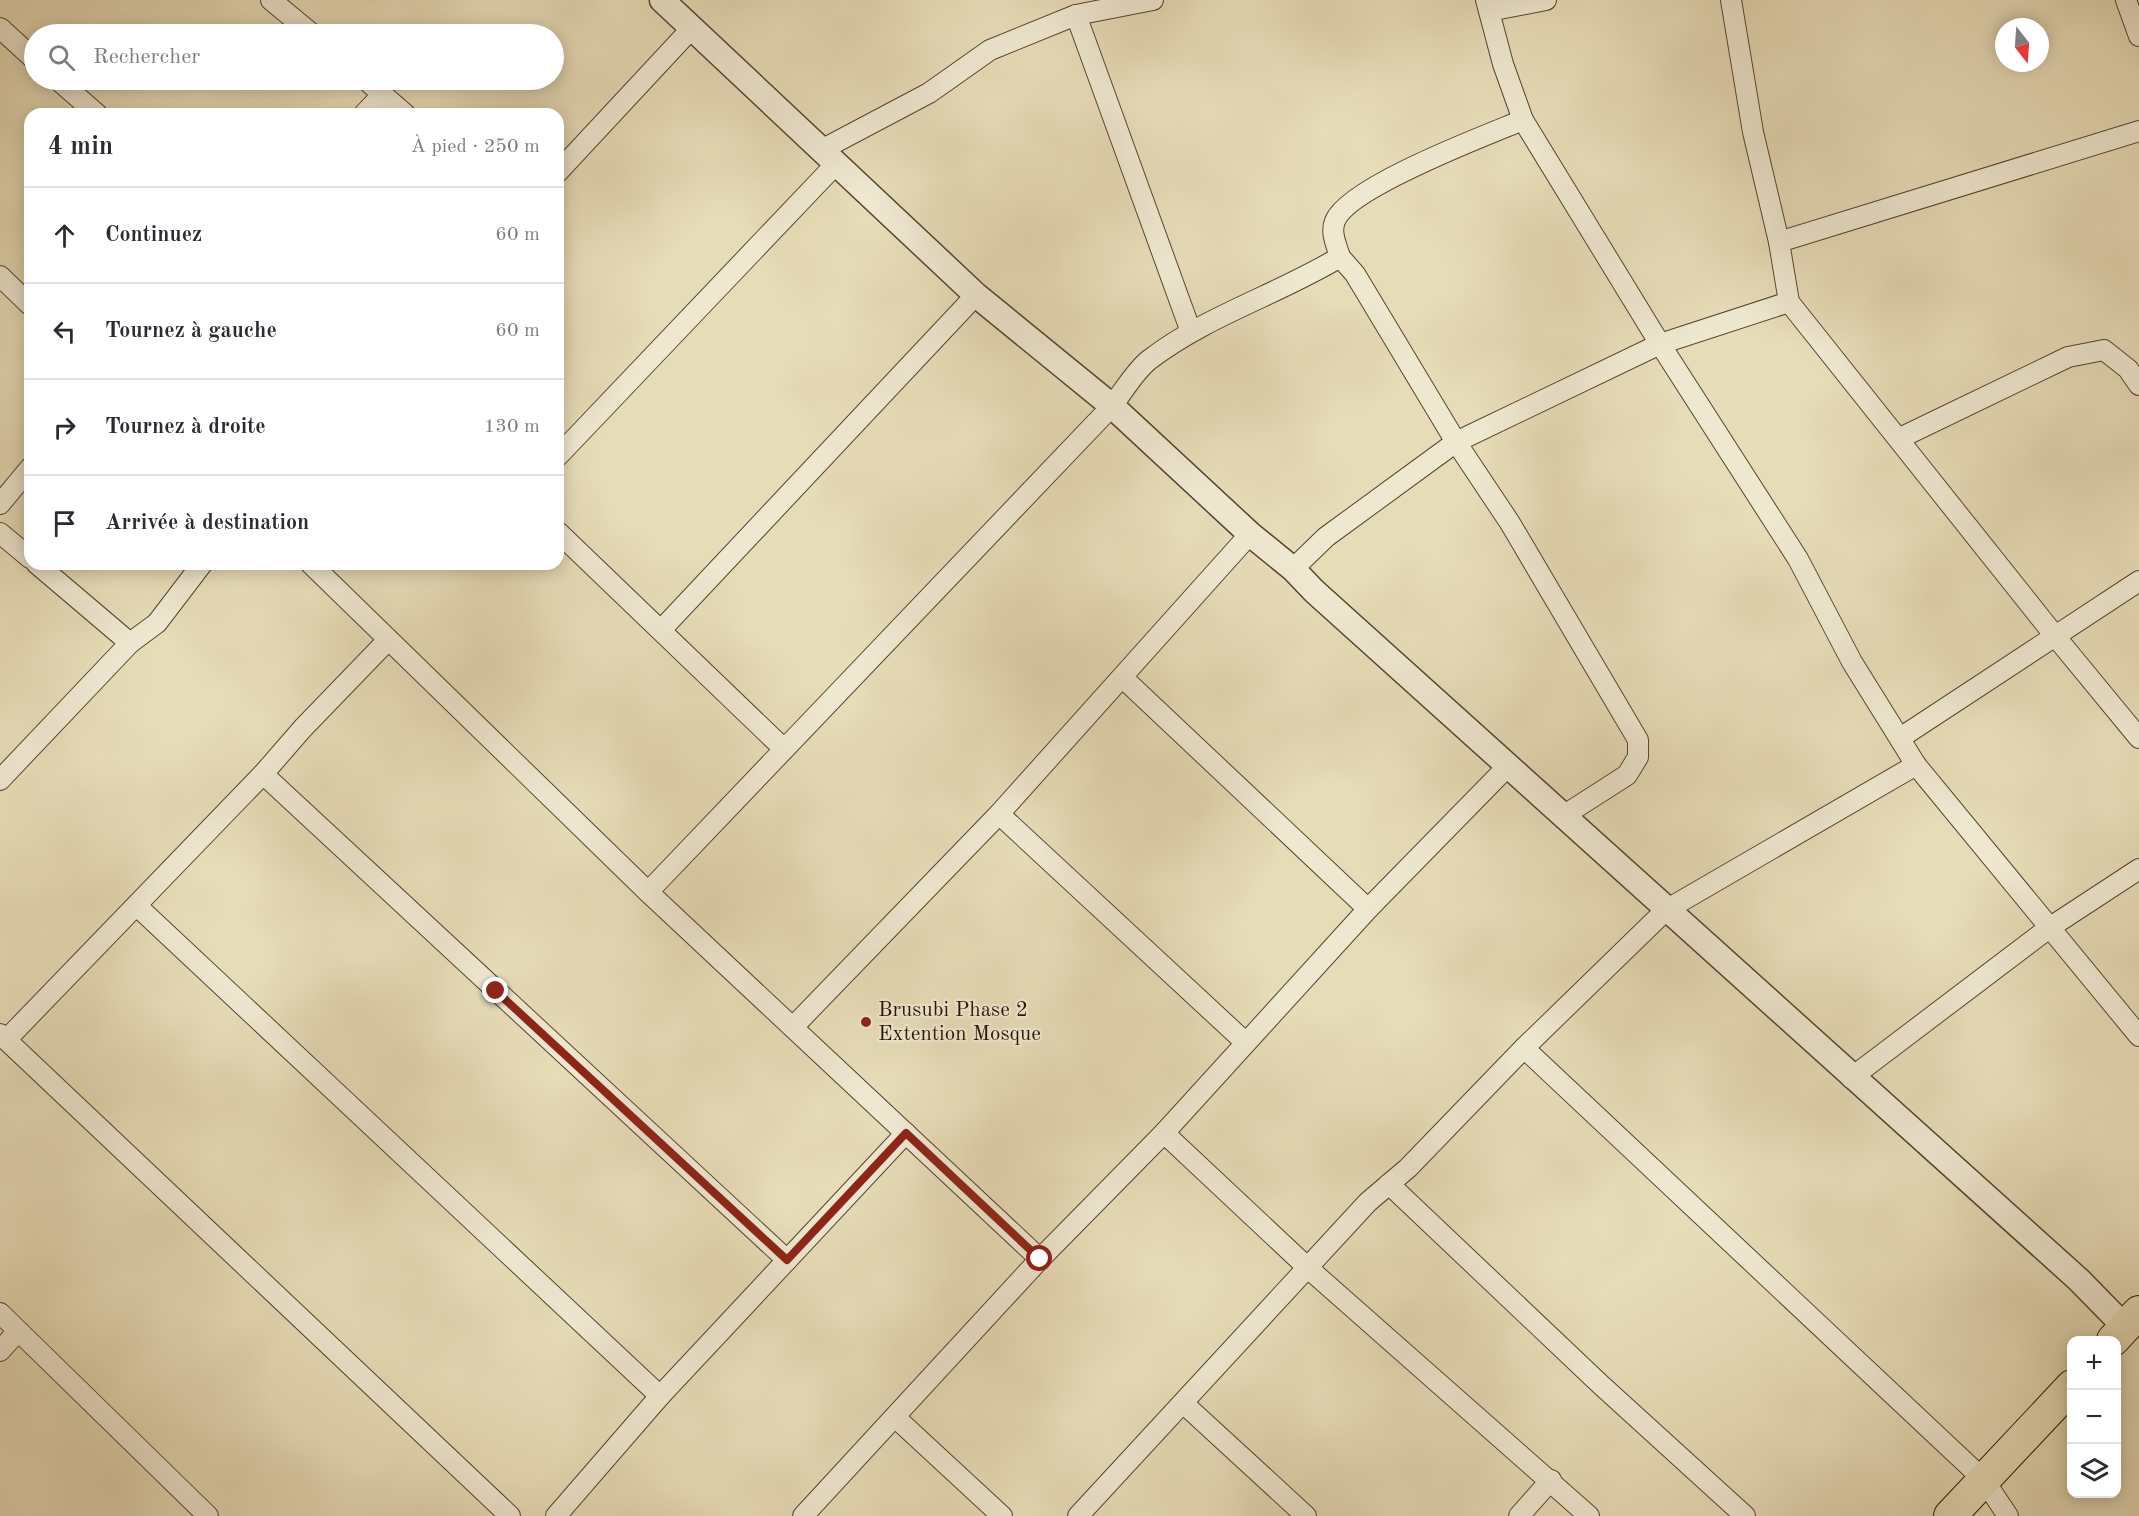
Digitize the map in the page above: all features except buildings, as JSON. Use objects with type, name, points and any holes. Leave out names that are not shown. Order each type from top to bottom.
[{"type":"main road","points":[[1950,1516],[2068,1390]]},
{"type":"street","points":[[271,0],[300,24]]},
{"type":"street","points":[[662,0],[976,296],[1112,406],[1250,534],[1293,569],[1314,591],[1509,765],[1851,1078],[2079,1280],[2126,1326]]},
{"type":"street","points":[[564,449],[830,156],[929,93],[990,50],[1076,15],[1153,0]]},
{"type":"street","points":[[1546,0],[1487,5],[1503,64],[1523,120],[1660,344],[1798,560],[1852,662],[1916,765],[2139,1036]]},
{"type":"street","points":[[1731,0],[1753,132],[1779,242],[1789,302],[2139,738]]},
{"type":"street","points":[[2126,0],[2139,36]]},
{"type":"street","points":[[1076,15],[1191,333]]},
{"type":"street","points":[[0,28],[24,50]]},
{"type":"street","points":[[564,166],[692,28]]},
{"type":"street","points":[[69,90],[90,108]]},
{"type":"street","points":[[378,90],[398,108]]},
{"type":"street","points":[[370,108],[383,94]]},
{"type":"street","points":[[1523,120],[1410,167],[1346,207],[1335,220],[1333,231],[1340,257],[1361,284],[1456,442],[1510,523],[1638,740],[1638,757],[1627,775],[1563,816]]},
{"type":"street","points":[[1779,242],[2139,131]]},
{"type":"street","points":[[648,892],[1112,406],[1147,361],[1191,333],[1314,273],[1340,257]]},
{"type":"street","points":[[0,276],[24,299]]},
{"type":"street","points":[[661,630],[976,296]]},
{"type":"street","points":[[1293,569],[1326,537],[1456,442],[1660,344],[1789,302]]},
{"type":"street","points":[[1900,438],[2068,357],[2104,350],[2128,369],[2139,385]]},
{"type":"street","points":[[0,504],[24,475]]},
{"type":"street","points":[[0,533],[24,553]]},
{"type":"street","points":[[793,1027],[999,814],[1250,534]]},
{"type":"street","points":[[564,538],[784,749]]},
{"type":"street","points":[[44,570],[130,643]]},
{"type":"street","points":[[1,776],[130,643],[157,623],[197,570]]},
{"type":"street","points":[[318,570],[648,892],[1040,1259]]},
{"type":"street","points":[[1900,738],[2139,581]]},
{"type":"street","points":[[388,640],[137,906],[3,1037],[510,1516]]},
{"type":"street","points":[[1123,678],[1368,909]]},
{"type":"street","points":[[803,1516],[896,1418],[1040,1259],[1164,1133],[1368,909],[1509,765]]},
{"type":"street","points":[[1078,1516],[1368,1202],[1389,1184],[1666,910],[1916,765]]},
{"type":"street","points":[[263,774],[787,1260]]},
{"type":"street","points":[[999,814],[1245,1042]]},
{"type":"street","points":[[1851,1078],[2049,928],[2139,869]]},
{"type":"street","points":[[137,906],[660,1395]]},
{"type":"street","points":[[1524,1048],[1984,1480],[2008,1516]]},
{"type":"street","points":[[556,1516],[660,1395],[906,1133]]},
{"type":"street","points":[[1164,1133],[1308,1268],[1551,1480],[1589,1516]]},
{"type":"street","points":[[1389,1184],[1600,1384],[1745,1516]]},
{"type":"street","points":[[0,1313],[208,1516]]},
{"type":"street","points":[[0,1351],[18,1331]]},
{"type":"street","points":[[1183,1403],[1306,1516]]},
{"type":"street","points":[[896,1418],[1002,1516]]},
{"type":"street","points":[[1519,1516],[1551,1480]]},
{"type":"place","name":"Brusubi Phase 2 Extention Mosque","points":[[866,1022]]},
{"type":"route","points":[[496,991],[787,1260],[906,1133],[1040,1259]]}]
